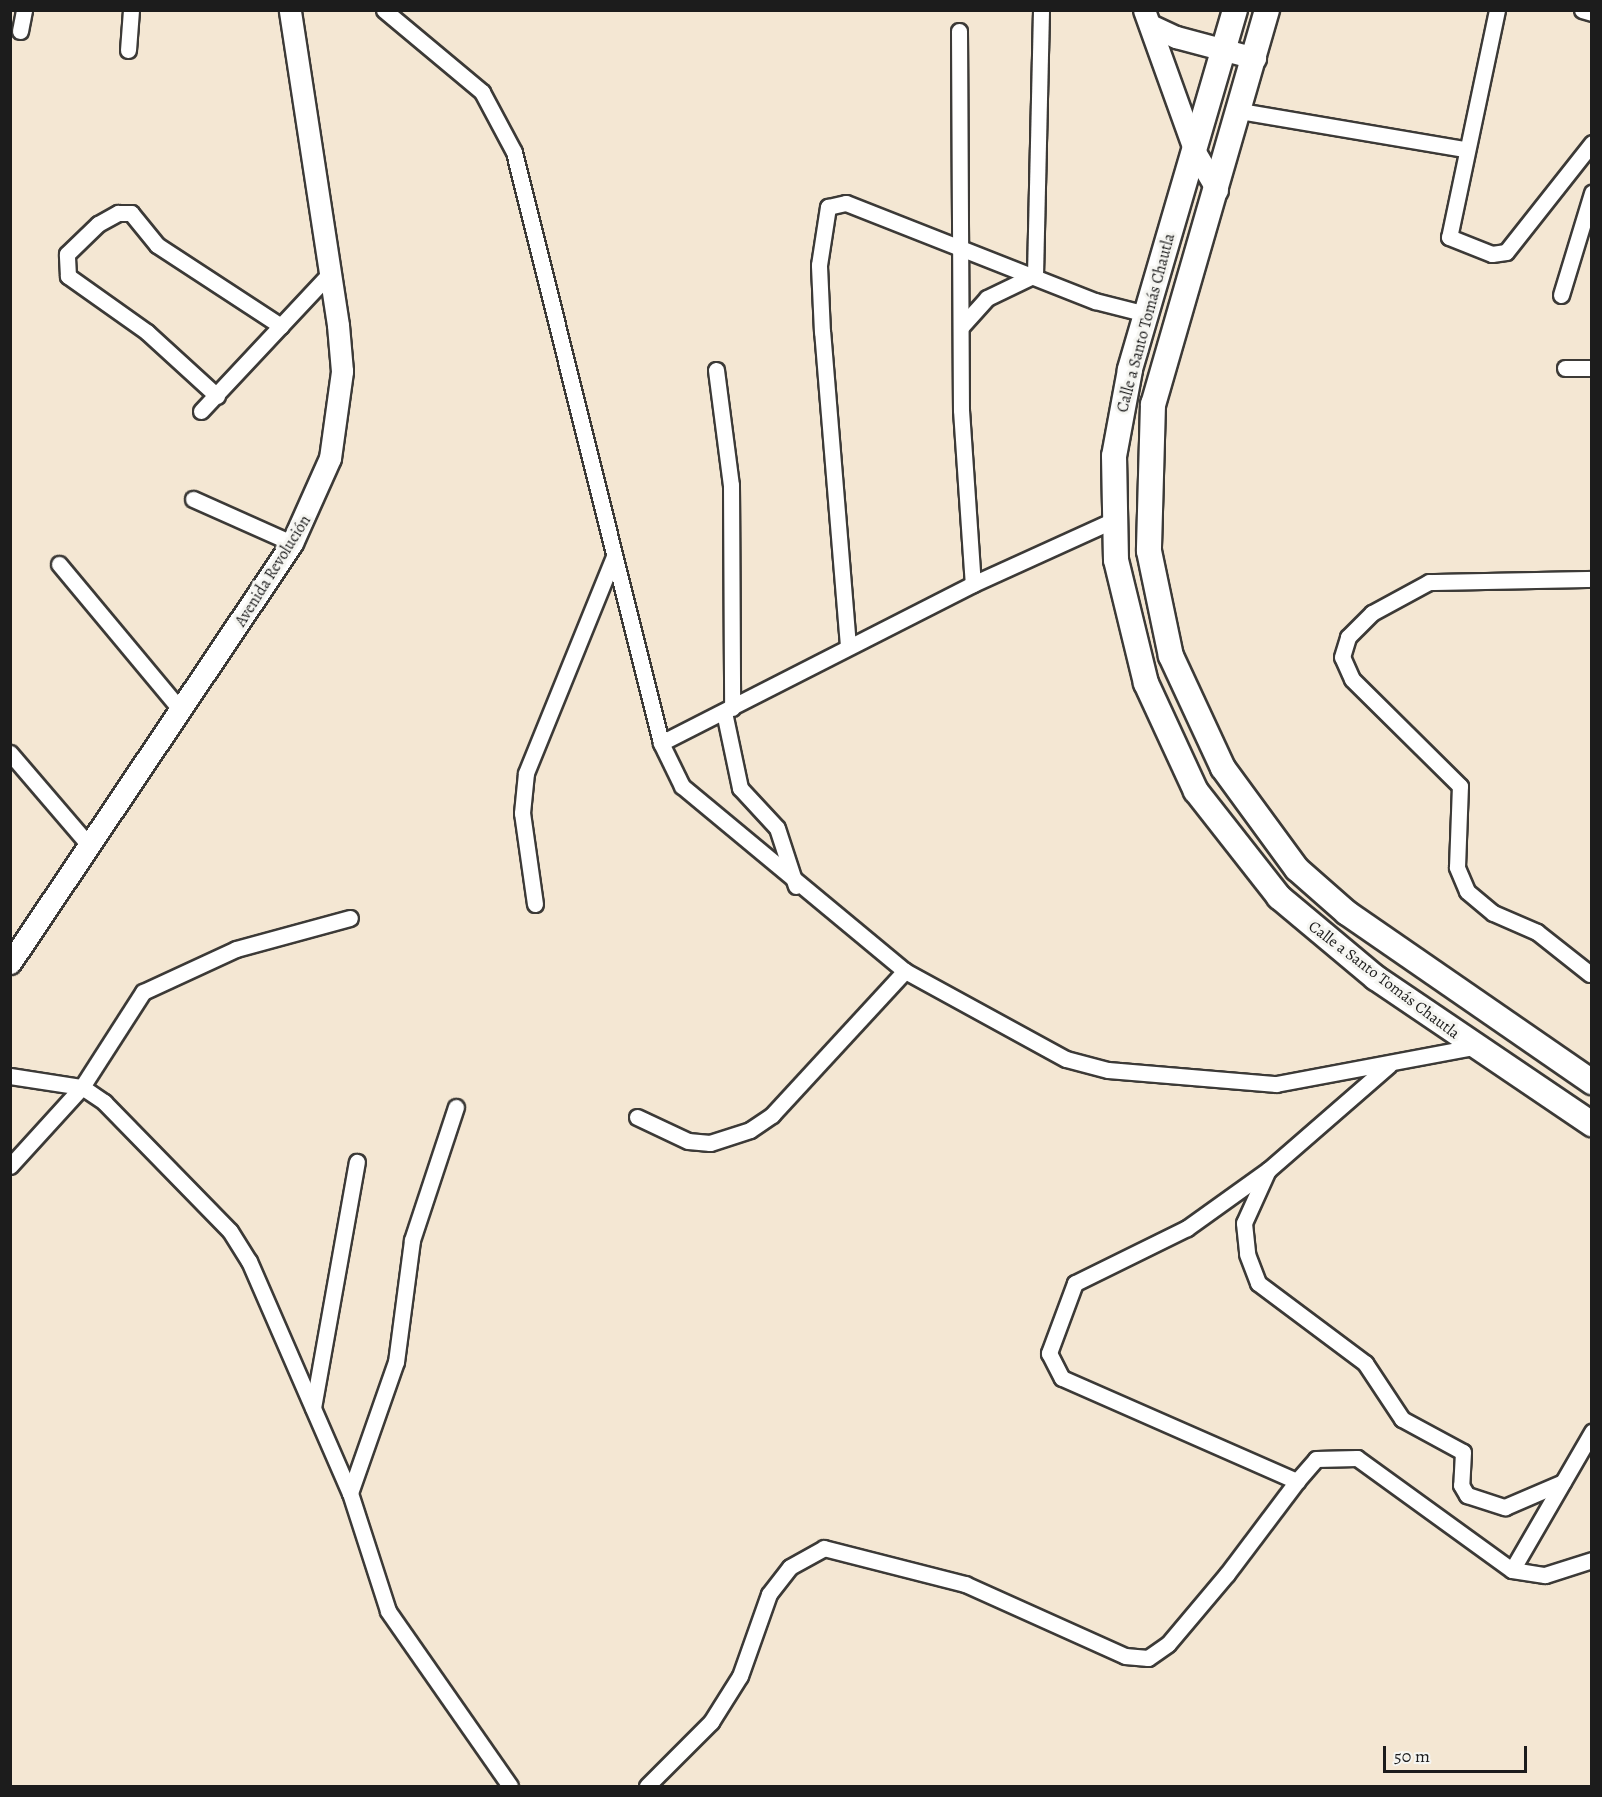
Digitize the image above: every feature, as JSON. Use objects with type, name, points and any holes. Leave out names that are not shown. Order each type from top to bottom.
[{"type":"main road","name":"Calle a Santo Tomás Chautla","points":[[1235,10],[1146,314],[1120,418],[1112,521],[1122,591],[1146,683],[1176,755],[1222,831],[1320,936],[1473,1047],[1592,1124]]},
{"type":"main road","name":"Calle a Santo Tomás Chautla","points":[[1267,10],[1217,190],[1162,364],[1148,445],[1149,551],[1171,656],[1185,692],[1247,807],[1297,869],[1347,913],[1592,1082]]},
{"type":"street","points":[[20,31],[24,10]]},
{"type":"street","points":[[128,50],[131,10]]},
{"type":"street","name":"Avenida Revolución","points":[[10,963],[292,543],[318,495],[335,439],[342,371],[332,272],[290,10]]},
{"type":"street","points":[[384,10],[482,92],[502,122],[661,743],[682,786],[796,886],[905,971],[1066,1059],[1108,1070],[1276,1083],[1473,1047]]},
{"type":"street","points":[[1035,275],[1041,10]]},
{"type":"street","points":[[1497,10],[1465,149],[1449,237],[1458,245],[1500,254],[1525,234],[1592,143]]},
{"type":"street","points":[[1582,10],[1592,13]]},
{"type":"street","points":[[1147,18],[1224,51],[1255,58]]},
{"type":"street","points":[[1147,18],[1195,152],[1217,190]]},
{"type":"street","points":[[959,32],[965,509],[973,584]]},
{"type":"street","points":[[1240,111],[1465,149]]},
{"type":"street","points":[[1562,295],[1592,194]]},
{"type":"street","points":[[848,646],[822,332],[823,214],[828,207],[846,202],[960,250],[1035,275],[1095,301],[1146,314]]},
{"type":"street","points":[[218,396],[147,332],[68,276],[67,254],[98,224],[118,213],[131,213],[157,245],[281,326]]},
{"type":"street","points":[[201,411],[218,396],[332,272]]},
{"type":"street","points":[[961,327],[987,298],[1035,275]]},
{"type":"street","points":[[1565,368],[1592,368]]},
{"type":"street","points":[[716,370],[731,485],[728,710],[740,788],[781,836],[796,886]]},
{"type":"street","points":[[193,499],[292,543]]},
{"type":"street","points":[[661,743],[973,584],[1112,521]]},
{"type":"street","points":[[535,904],[522,813],[526,773],[614,556]]},
{"type":"street","points":[[59,564],[180,709]]},
{"type":"street","points":[[1590,974],[1537,932],[1493,913],[1467,891],[1457,867],[1460,786],[1344,666],[1348,637],[1372,613],[1409,588],[1455,577],[1592,579]]},
{"type":"street","points":[[10,753],[88,844]]},
{"type":"street","points":[[10,1166],[82,1088],[143,992],[158,982],[236,949],[350,918]]},
{"type":"street","points":[[637,1117],[688,1141],[710,1143],[750,1130],[772,1115],[905,971]]},
{"type":"street","points":[[1297,1480],[1062,1378],[1049,1353],[1075,1283],[1187,1228],[1268,1170],[1391,1063]]},
{"type":"street","points":[[10,1076],[82,1088],[122,1119],[230,1231],[249,1261],[350,1493],[388,1611],[510,1786]]},
{"type":"street","points":[[350,1493],[396,1362],[412,1240],[456,1107]]},
{"type":"street","points":[[313,1408],[357,1162]]},
{"type":"street","points":[[1268,1170],[1244,1223],[1247,1254],[1258,1283],[1365,1363],[1402,1419],[1463,1452],[1461,1485],[1467,1495],[1505,1507],[1563,1482]]},
{"type":"street","points":[[1512,1570],[1592,1432]]},
{"type":"street","points":[[647,1786],[711,1722],[740,1676],[769,1594],[790,1567],[824,1548],[964,1584],[1125,1656],[1148,1658],[1168,1644],[1227,1574],[1297,1480],[1316,1459],[1358,1458],[1512,1570],[1545,1575],[1592,1560]]}]
